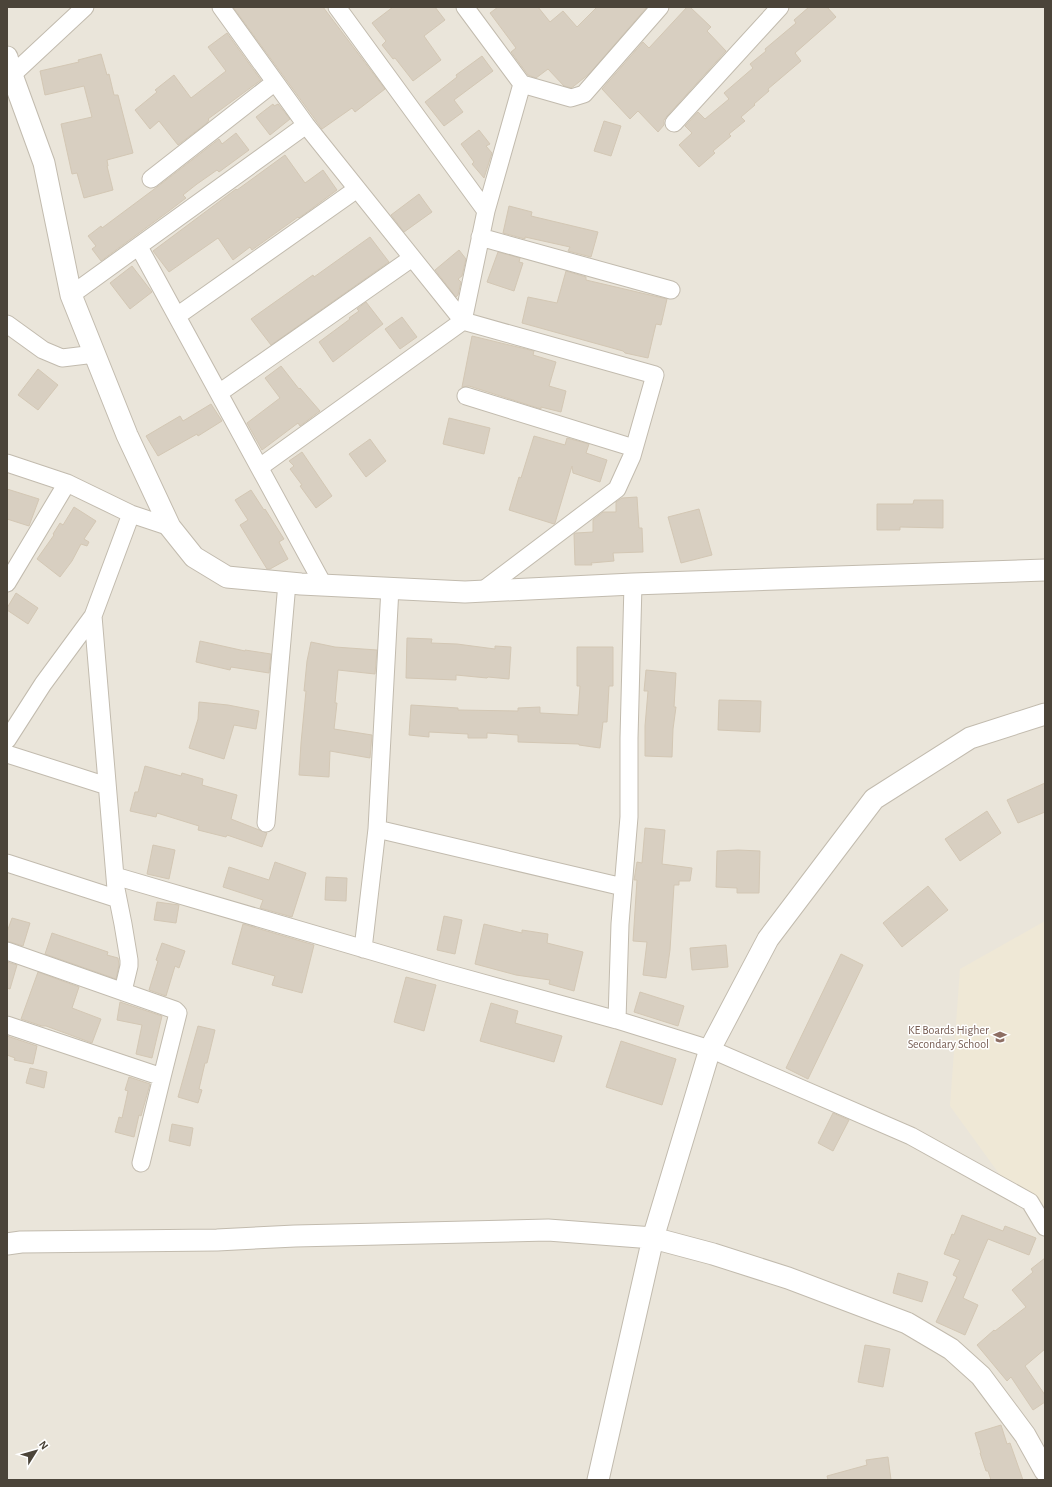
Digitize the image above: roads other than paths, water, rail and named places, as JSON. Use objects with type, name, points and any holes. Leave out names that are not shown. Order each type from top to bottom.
[{"type":"street","points":[[85,7],[10,66],[44,163],[71,295],[127,435],[170,527],[194,557],[227,577],[324,586],[465,592],[633,584],[1045,570]]},
{"type":"street","points":[[221,7],[306,125],[463,321],[655,375],[632,456],[617,489],[482,591]]},
{"type":"street","points":[[337,7],[486,211]]},
{"type":"street","points":[[465,7],[522,84],[571,98],[584,94],[660,7]]},
{"type":"street","points":[[674,123],[780,7]]},
{"type":"street","points":[[151,179],[275,82]]},
{"type":"street","points":[[260,467],[463,321],[486,211],[522,84]]},
{"type":"street","points":[[71,295],[306,125]]},
{"type":"street","points":[[177,316],[357,189]]},
{"type":"street","points":[[480,237],[671,290]]},
{"type":"street","points":[[139,247],[324,586]]},
{"type":"street","points":[[219,393],[412,258]]},
{"type":"street","points":[[7,324],[43,350],[62,358],[95,354]]},
{"type":"street","points":[[466,396],[634,448]]},
{"type":"street","points":[[7,463],[67,483],[131,514],[170,527]]},
{"type":"street","points":[[9,575],[67,483]]},
{"type":"street","points":[[7,740],[43,684],[93,616],[131,514]]},
{"type":"street","points":[[266,824],[287,583]]},
{"type":"street","points":[[617,1020],[620,924],[629,817],[633,584]]},
{"type":"street","points":[[363,949],[377,829],[390,588]]},
{"type":"street","points":[[93,616],[115,876],[129,960],[123,991]]},
{"type":"street","points":[[598,1480],[653,1238],[710,1049],[768,939],[874,799],[970,738],[1045,714]]},
{"type":"street","points":[[7,754],[107,786]]},
{"type":"street","points":[[377,829],[623,886]]},
{"type":"street","points":[[7,863],[118,899]]},
{"type":"street","points":[[115,876],[443,972],[617,1020],[710,1049],[911,1136],[1030,1202],[1045,1226]]},
{"type":"street","points":[[7,951],[177,1011],[178,1016],[141,1162]]},
{"type":"street","points":[[7,1025],[162,1076]]},
{"type":"street","points":[[7,1244],[21,1242],[217,1240],[295,1236],[548,1230],[653,1238],[713,1254],[788,1278],[908,1323],[951,1349],[981,1376],[1025,1436],[1045,1471]]},
{"type":"place","name":"KE Boards Higher Secondary School","points":[[1000,1037]]}]
